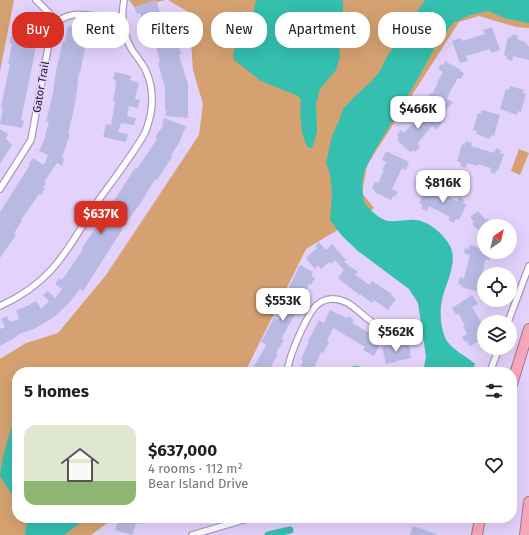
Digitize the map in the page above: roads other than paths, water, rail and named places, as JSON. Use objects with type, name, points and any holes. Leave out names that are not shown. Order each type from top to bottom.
[{"type":"highway","points":[[517,368],[529,329]]},
{"type":"highway","points":[[526,535],[529,502]]},
{"type":"highway","points":[[477,535],[479,523]]},
{"type":"street","points":[[36,0],[48,12]]},
{"type":"street","points":[[123,12],[124,0]]},
{"type":"street","points":[[0,306],[31,288],[56,266],[145,133],[152,108],[151,87],[146,72],[129,43]]},
{"type":"street","name":"Gator Trail","points":[[0,189],[31,140],[48,48]]},
{"type":"street","points":[[511,315],[529,266]]},
{"type":"street","points":[[288,367],[292,352],[310,313],[316,306],[324,301],[333,299],[342,300],[376,324],[385,328],[394,326]]},
{"type":"street","points":[[492,367],[496,355]]},
{"type":"street","points":[[192,535],[231,523]]},
{"type":"waterway","points":[[268,535],[290,530]]}]
